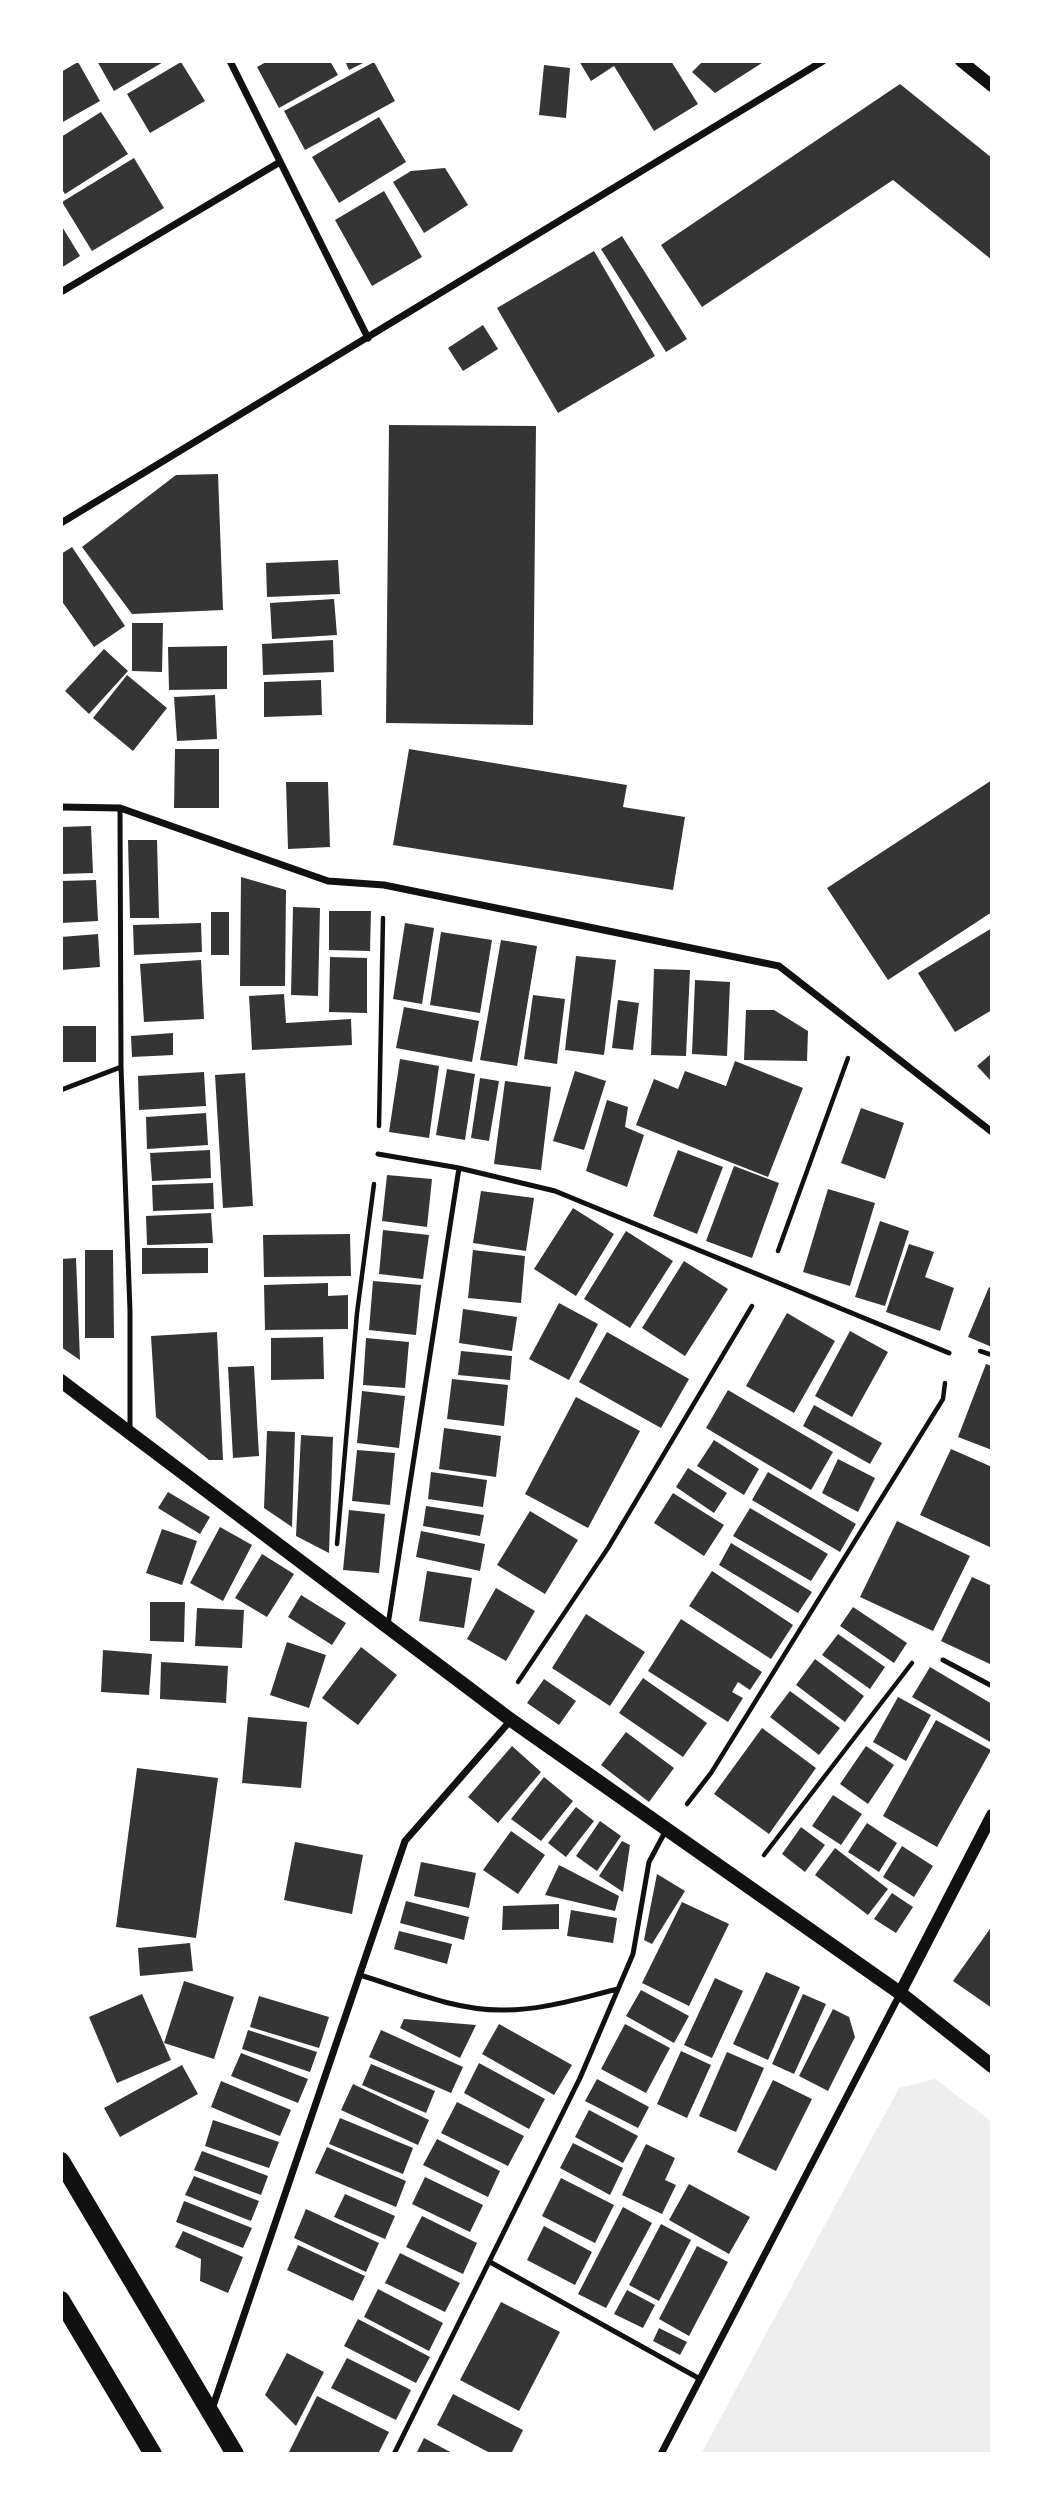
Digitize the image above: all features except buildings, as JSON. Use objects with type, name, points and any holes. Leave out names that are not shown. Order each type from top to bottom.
[{"type":"main road","points":[[61,1381],[505,1715],[900,1993],[992,2066]]},
{"type":"main road","points":[[61,2161],[235,2454]]},
{"type":"main road","points":[[61,2300],[153,2454]]},
{"type":"street","points":[[230,61],[368,338]]},
{"type":"street","points":[[61,523],[823,61]]},
{"type":"street","points":[[961,61],[992,86]]},
{"type":"street","points":[[61,292],[280,162]]},
{"type":"street","points":[[61,807],[120,808],[328,881],[384,886],[779,966],[992,1132]]},
{"type":"street","points":[[211,2413],[405,1841],[505,1715]]},
{"type":"street","points":[[661,2454],[992,1815]]},
{"type":"lane","points":[[120,808],[121,1067],[130,1311],[130,1433]]},
{"type":"lane","points":[[61,1090],[121,1067]]},
{"type":"lane","points":[[378,1154],[459,1168],[555,1191],[949,1353]]},
{"type":"lane","points":[[388,1628],[459,1168]]},
{"type":"lane","points":[[943,1660],[992,1686]]},
{"type":"lane","points":[[394,2454],[580,2078],[633,1954],[649,1862],[666,1829]]},
{"type":"lane","points":[[360,1975],[454,2005],[502,2010],[556,2004],[618,1989]]},
{"type":"lane","points":[[490,2262],[700,2379]]},
{"type":"path","points":[[333,1585],[357,1313],[378,1154],[384,886]]},
{"type":"path","points":[[505,1715],[767,1280],[859,1028]]},
{"type":"path","points":[[666,1829],[711,1773],[943,1399],[949,1353]]},
{"type":"path","points":[[745,1884],[776,1838],[914,1660],[927,1649],[943,1660]]},
{"type":"shaded area","points":[[935,2079],[992,2122],[992,2454],[701,2454],[899,2088]]}]
